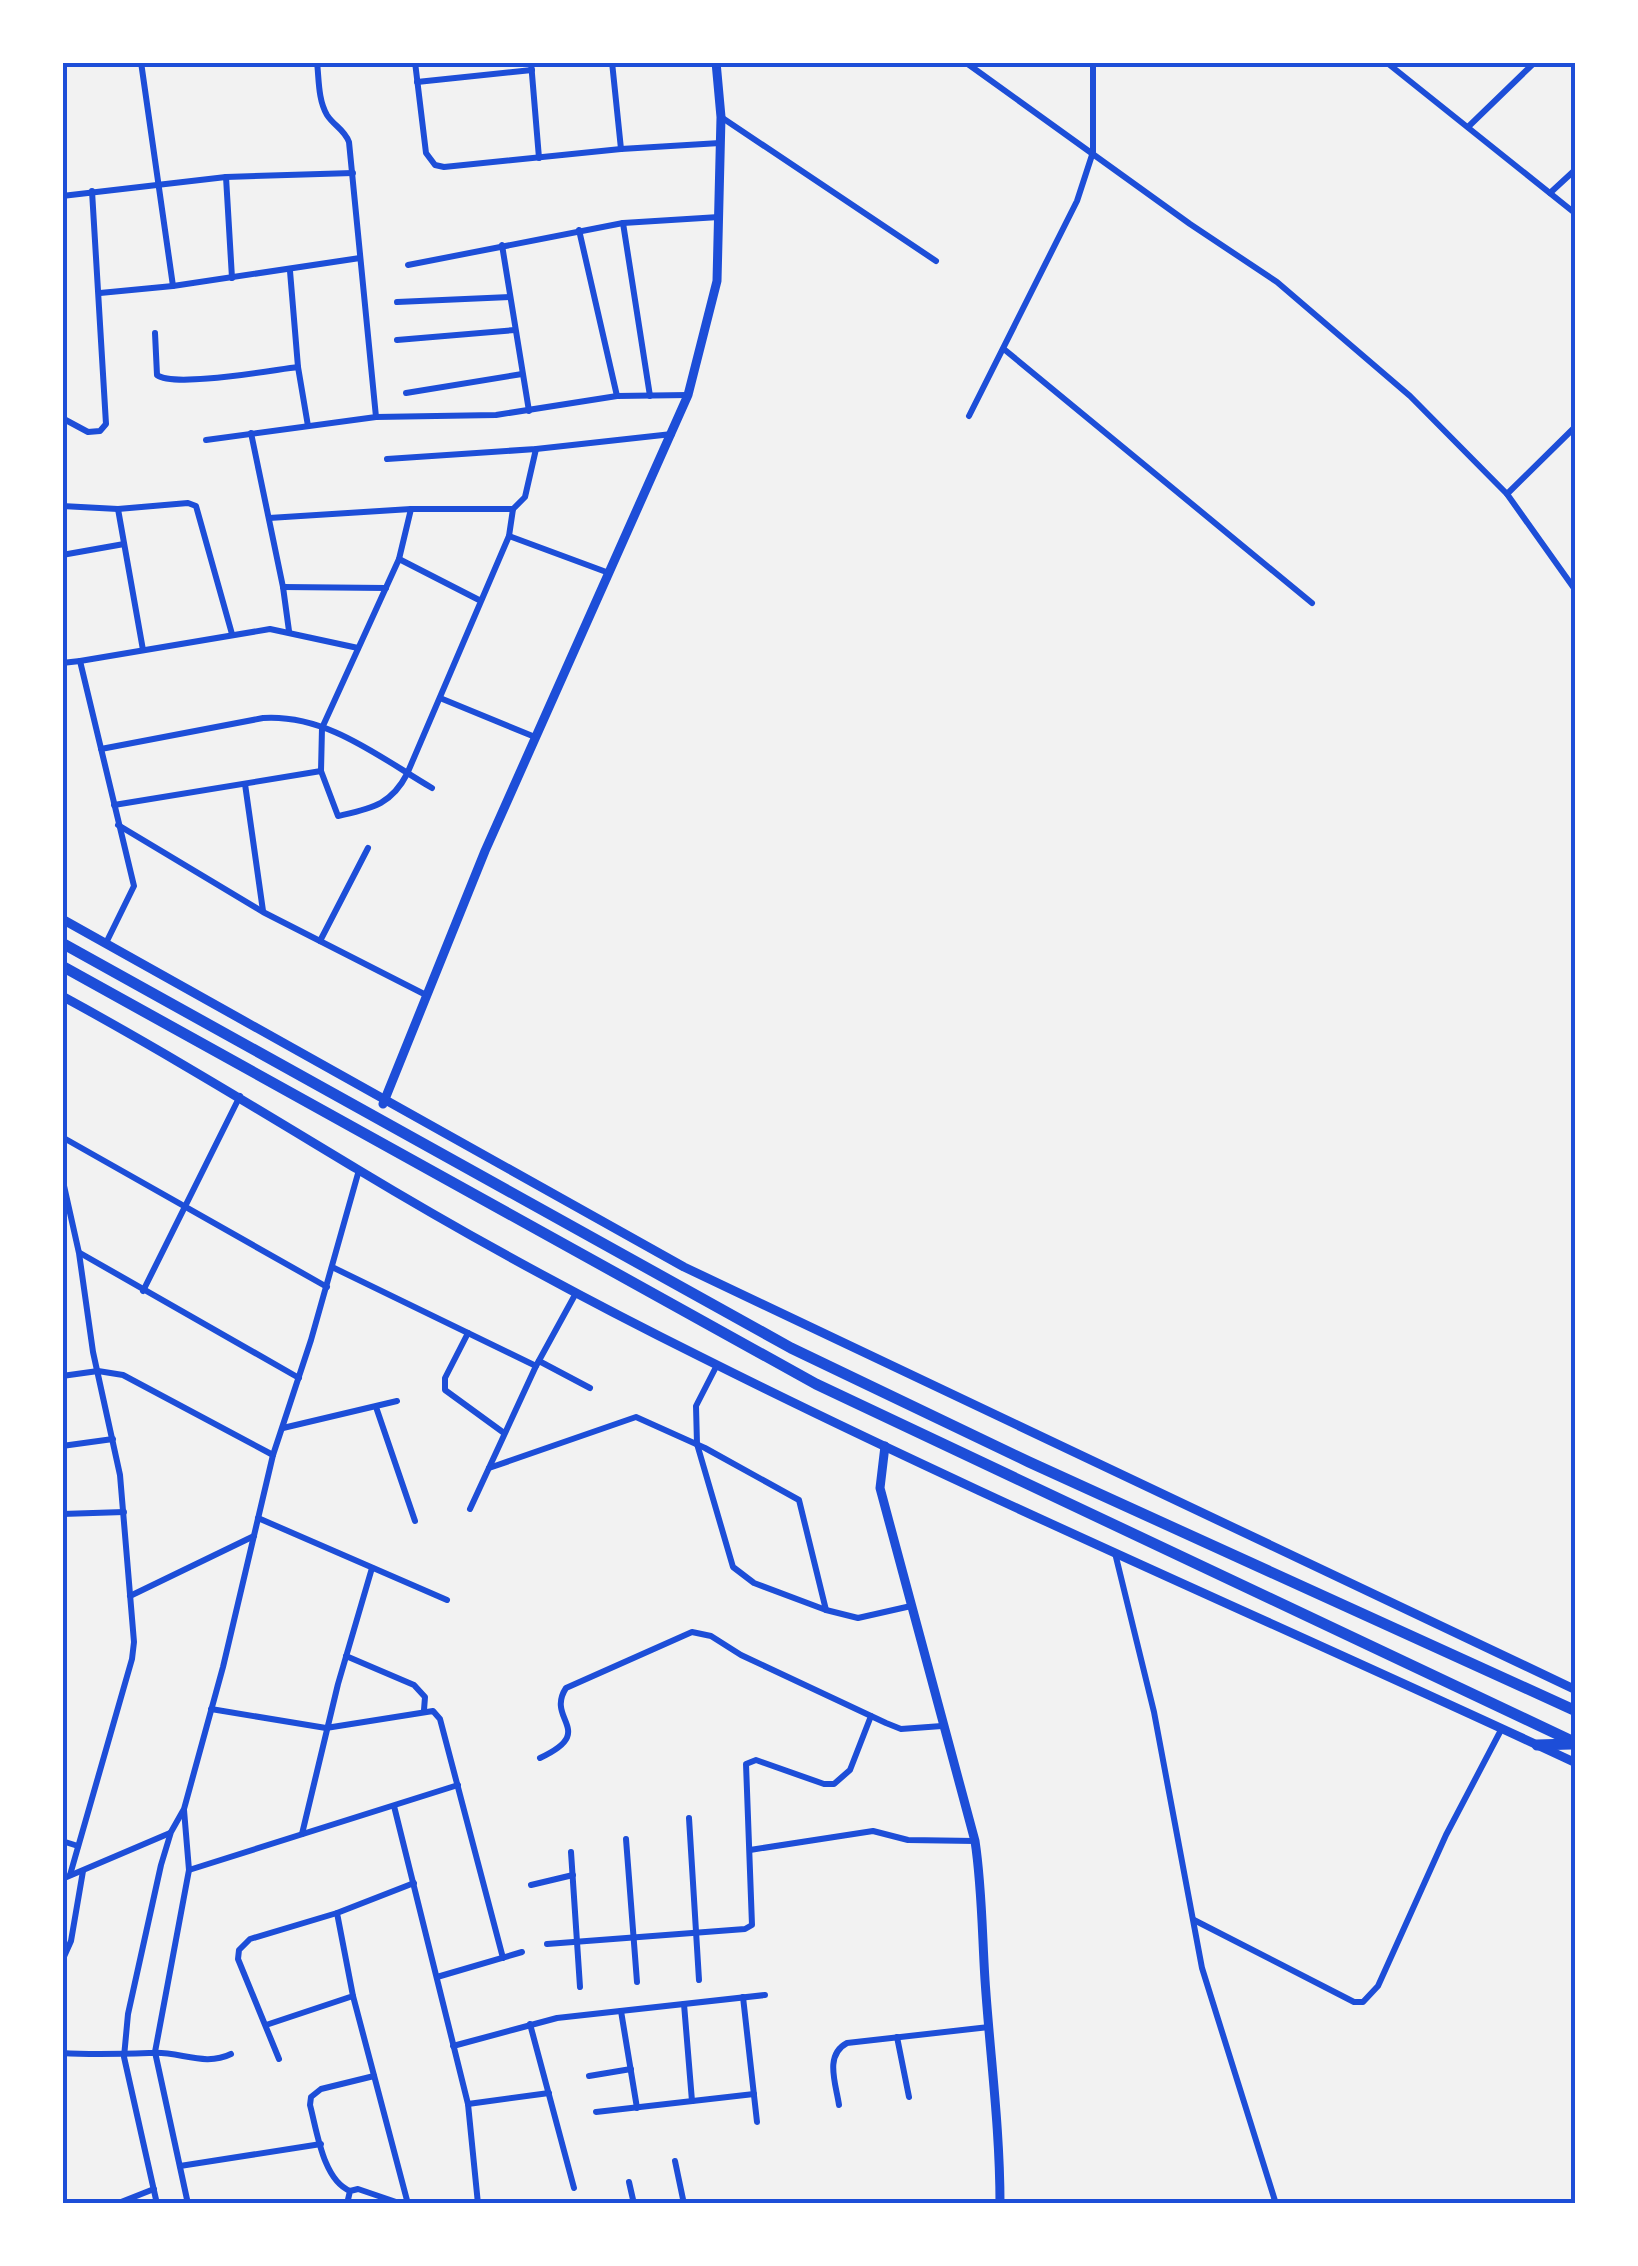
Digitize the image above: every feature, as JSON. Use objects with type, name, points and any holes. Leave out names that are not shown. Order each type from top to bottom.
[{"type":"highway","points":[[62,943],[351,1100],[779,1342],[1029,1462],[1576,1711]]},
{"type":"highway","points":[[62,966],[816,1384],[1576,1744]]},
{"type":"highway","points":[[1537,1745],[1576,1744]]},
{"type":"street","points":[[317,62],[321,101],[329,119],[346,134],[353,173],[376,417]]},
{"type":"street","points":[[415,62],[426,154],[428,161],[444,168],[621,149],[721,143]]},
{"type":"street","points":[[612,62],[621,149]]},
{"type":"street","points":[[384,1101],[485,852],[688,396],[717,281],[722,117],[716,62]]},
{"type":"street","points":[[965,62],[1302,303],[1410,396],[1508,494],[1576,592]]},
{"type":"street","points":[[969,416],[1061,238],[1094,152],[1093,62]]},
{"type":"street","points":[[1386,62],[1576,214]]},
{"type":"street","points":[[1468,127],[1535,62]]},
{"type":"street","points":[[142,63],[173,286]]},
{"type":"street","points":[[416,82],[531,66],[539,158]]},
{"type":"street","points":[[722,117],[936,261]]},
{"type":"street","points":[[1550,193],[1576,169]]},
{"type":"street","points":[[62,196],[226,176],[353,173]]},
{"type":"street","points":[[226,176],[232,278]]},
{"type":"street","points":[[62,418],[88,432],[100,432],[106,424],[92,190]]},
{"type":"street","points":[[408,265],[579,230],[721,216]]},
{"type":"street","points":[[623,224],[650,396]]},
{"type":"street","points":[[579,230],[618,396]]},
{"type":"street","points":[[502,244],[529,411]]},
{"type":"street","points":[[100,292],[173,286],[360,258]]},
{"type":"street","points":[[290,270],[298,367],[308,426]]},
{"type":"street","points":[[396,302],[510,297]]},
{"type":"street","points":[[398,340],[515,330]]},
{"type":"street","points":[[155,333],[157,376],[163,380],[298,367]]},
{"type":"street","points":[[1005,350],[1312,603]]},
{"type":"street","points":[[406,393],[522,374]]},
{"type":"street","points":[[206,440],[376,417],[496,415],[618,396],[688,396]]},
{"type":"street","points":[[1508,494],[1576,426]]},
{"type":"street","points":[[252,433],[289,631]]},
{"type":"street","points":[[387,459],[536,450],[673,434]]},
{"type":"street","points":[[411,510],[399,559],[322,728],[322,771],[338,816],[366,810],[396,794],[407,774],[509,536],[513,510],[524,497],[536,450]]},
{"type":"street","points":[[62,506],[196,506],[232,634]]},
{"type":"street","points":[[118,509],[143,650]]},
{"type":"street","points":[[269,518],[411,510],[513,510]]},
{"type":"street","points":[[509,536],[610,573]]},
{"type":"street","points":[[62,555],[124,544]]},
{"type":"street","points":[[399,559],[482,600]]},
{"type":"street","points":[[283,587],[386,588]]},
{"type":"street","points":[[62,664],[270,629],[359,648]]},
{"type":"street","points":[[80,660],[134,886],[106,943]]},
{"type":"street","points":[[440,698],[535,737]]},
{"type":"street","points":[[100,749],[287,716],[343,733],[432,788]]},
{"type":"street","points":[[114,805],[322,771]]},
{"type":"street","points":[[244,784],[263,912]]},
{"type":"street","points":[[117,824],[263,912],[428,996]]},
{"type":"street","points":[[320,941],[368,848]]},
{"type":"street","points":[[62,920],[684,1267],[1576,1690]]},
{"type":"street","points":[[62,996],[240,1096],[359,1170],[576,1292],[716,1365],[1576,1763]]},
{"type":"street","points":[[143,1291],[240,1096]]},
{"type":"street","points":[[62,1137],[327,1287]]},
{"type":"street","points":[[157,2204],[124,2056],[128,2014],[161,1865],[171,1832],[184,1809],[274,1455],[327,1287],[363,1155]]},
{"type":"street","points":[[63,1178],[113,1438],[124,1512],[134,1642],[66,1877]]},
{"type":"street","points":[[79,1253],[299,1378]]},
{"type":"street","points":[[332,1267],[590,1388]]},
{"type":"street","points":[[470,1508],[537,1364],[576,1292]]},
{"type":"street","points":[[468,1333],[445,1378],[444,1390],[504,1433]]},
{"type":"street","points":[[716,1365],[696,1406],[697,1444],[733,1567],[754,1583],[858,1618],[910,1606]]},
{"type":"street","points":[[62,1376],[98,1371],[123,1375],[274,1455]]},
{"type":"street","points":[[284,1428],[397,1401]]},
{"type":"street","points":[[376,1407],[416,1521]]},
{"type":"street","points":[[489,1468],[636,1416],[697,1444],[798,1500],[826,1610]]},
{"type":"street","points":[[62,1446],[113,1438]]},
{"type":"street","points":[[886,1446],[880,1488],[975,1841],[982,1885],[999,2114],[1000,2204]]},
{"type":"street","points":[[62,1514],[124,1512]]},
{"type":"street","points":[[258,1518],[447,1600]]},
{"type":"street","points":[[130,1596],[254,1536]]},
{"type":"street","points":[[1115,1552],[1154,1712],[1202,1968],[1276,2204]]},
{"type":"street","points":[[302,1836],[326,1728],[372,1568]]},
{"type":"street","points":[[540,1758],[567,1742],[561,1695],[566,1688],[692,1632],[711,1636],[741,1655],[901,1729],[942,1726]]},
{"type":"street","points":[[346,1656],[422,1691],[426,1697],[424,1710]]},
{"type":"street","points":[[212,1709],[326,1728],[433,1711],[440,1718],[503,1958]]},
{"type":"street","points":[[547,1944],[745,1929],[752,1925],[744,1774],[750,1760],[834,1784],[850,1770],[871,1716]]},
{"type":"street","points":[[1193,1919],[1354,2002],[1363,2002],[1378,1986],[1446,1835],[1500,1730]]},
{"type":"street","points":[[190,1870],[458,1785]]},
{"type":"street","points":[[394,1806],[468,2104],[478,2204]]},
{"type":"street","points":[[184,1809],[190,1870],[155,2052],[188,2204]]},
{"type":"street","points":[[689,1818],[699,1980]]},
{"type":"street","points":[[750,1850],[872,1831],[908,1840],[975,1841]]},
{"type":"street","points":[[66,1877],[171,1832]]},
{"type":"street","points":[[626,1839],[638,1982]]},
{"type":"street","points":[[62,1841],[78,1846]]},
{"type":"street","points":[[572,1852],[580,1987]]},
{"type":"street","points":[[62,1961],[72,1941],[83,1871]]},
{"type":"street","points":[[531,1885],[572,1875]]},
{"type":"street","points":[[280,2059],[238,1959],[243,1942],[338,1913],[414,1883]]},
{"type":"street","points":[[338,1913],[354,1996],[405,2204]]},
{"type":"street","points":[[437,1977],[522,1952]]},
{"type":"street","points":[[453,2046],[530,2024],[766,1995]]},
{"type":"street","points":[[266,2025],[354,1996]]},
{"type":"street","points":[[743,1997],[757,2122]]},
{"type":"street","points":[[684,2004],[692,2101]]},
{"type":"street","points":[[621,2011],[637,2108]]},
{"type":"street","points":[[530,2024],[574,2188]]},
{"type":"street","points":[[839,2105],[833,2068],[838,2048],[846,2043],[990,2027]]},
{"type":"street","points":[[897,2038],[908,2097]]},
{"type":"street","points":[[62,2053],[124,2056],[155,2052],[212,2060],[231,2054]]},
{"type":"street","points":[[588,2076],[630,2069]]},
{"type":"street","points":[[374,2076],[321,2089],[310,2098],[336,2182],[350,2191],[358,2189],[405,2204]]},
{"type":"street","points":[[468,2104],[550,2093]]},
{"type":"street","points":[[596,2112],[754,2094]]},
{"type":"street","points":[[180,2166],[322,2144]]},
{"type":"street","points":[[674,2162],[684,2204]]},
{"type":"street","points":[[629,2182],[634,2204]]},
{"type":"street","points":[[116,2204],[154,2190]]},
{"type":"street","points":[[348,2204],[350,2191]]}]
